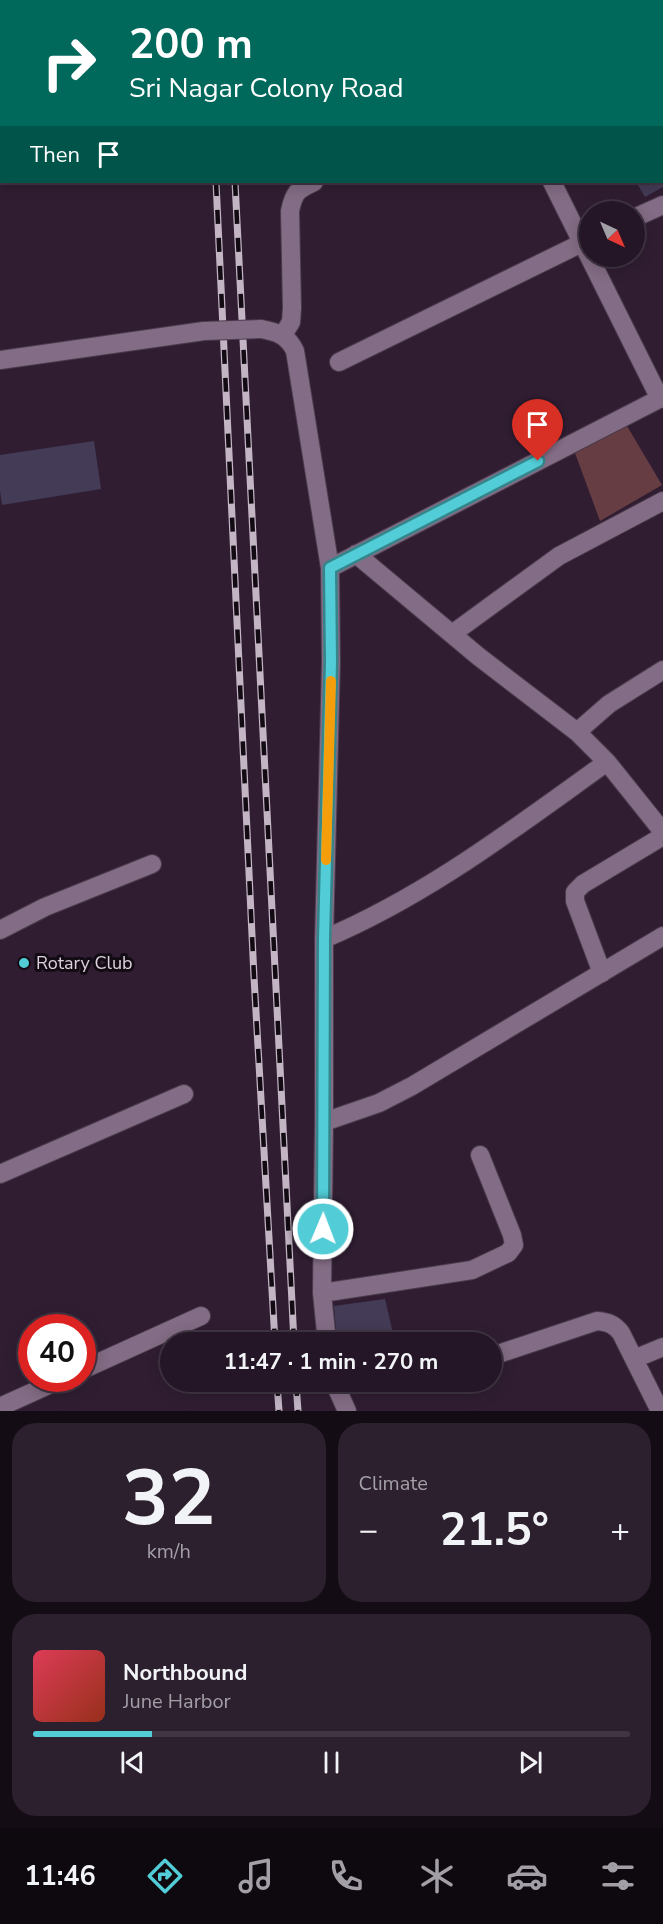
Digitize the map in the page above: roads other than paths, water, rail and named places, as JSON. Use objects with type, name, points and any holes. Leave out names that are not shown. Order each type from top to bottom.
[{"type":"street","points":[[284,335],[291,322],[292,308],[290,211],[293,197],[299,189],[312,183]]},
{"type":"street","points":[[553,183],[579,228]]},
{"type":"street","points":[[645,213],[663,205]]},
{"type":"street","points":[[339,362],[579,243]]},
{"type":"street","points":[[330,568],[662,398],[599,267]]},
{"type":"street","points":[[0,360],[204,331],[261,329],[284,335],[291,342],[295,351],[330,568],[331,662],[324,939],[322,1293],[326,1332]]},
{"type":"street","points":[[452,634],[559,556],[663,501]]},
{"type":"street","points":[[356,554],[452,634],[577,732],[607,762],[663,832]]},
{"type":"street","points":[[577,732],[609,704],[663,670]]},
{"type":"street","points":[[324,939],[410,898],[470,860],[607,762]]},
{"type":"street","points":[[602,973],[575,901],[575,892],[583,884],[663,836]]},
{"type":"street","points":[[0,930],[45,907],[152,864]]},
{"type":"street","points":[[324,1122],[380,1103],[404,1090],[663,936]]},
{"type":"street","points":[[0,1174],[184,1094]]},
{"type":"street","points":[[322,1293],[472,1270],[508,1253],[514,1245],[512,1235],[480,1155]]},
{"type":"street","points":[[96,1364],[201,1316]]},
{"type":"street","points":[[502,1353],[597,1321],[607,1322],[615,1326],[660,1411]]},
{"type":"street","points":[[634,1359],[663,1347]]},
{"type":"street","points":[[0,1407],[33,1392]]},
{"type":"street","points":[[338,1392],[346,1411]]},
{"type":"railway","points":[[216,183],[254,977],[274,1332]]},
{"type":"railway","points":[[235,183],[293,1332]]},
{"type":"railway","points":[[278,1392],[279,1411]]},
{"type":"railway","points":[[297,1392],[298,1411]]},
{"type":"place","name":"Rotary Club","points":[[24,963]]}]
